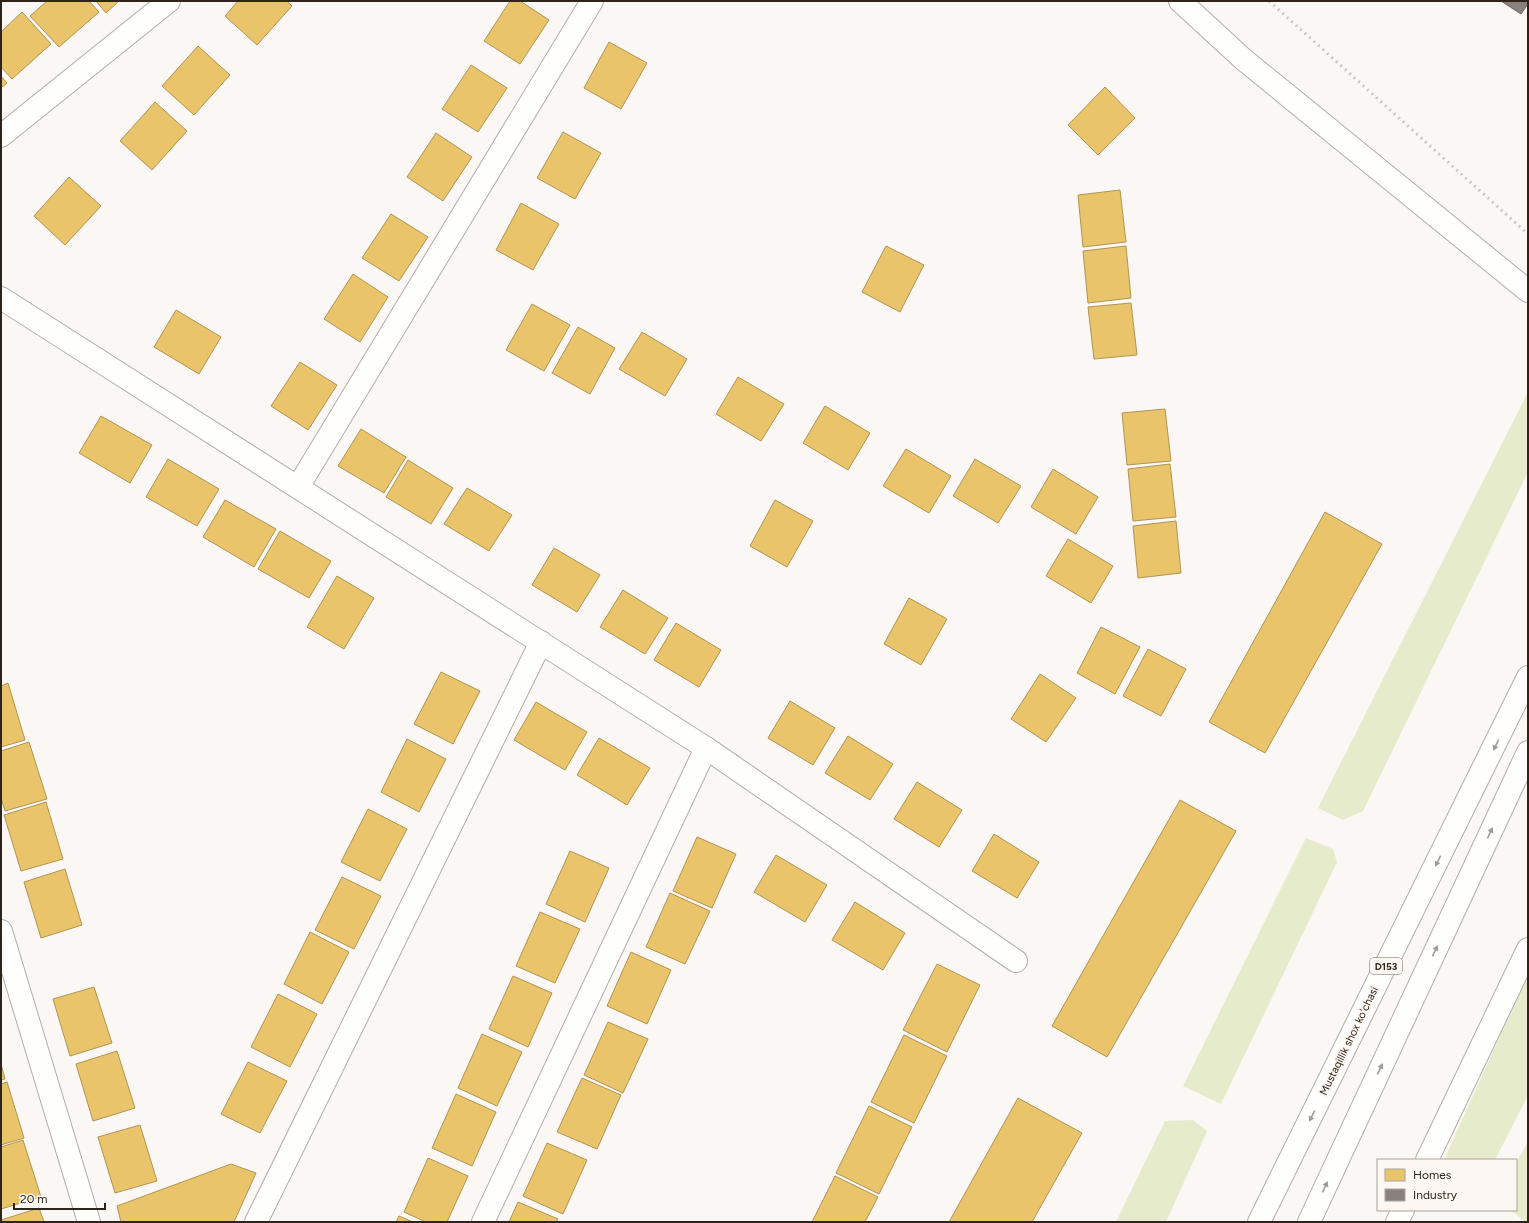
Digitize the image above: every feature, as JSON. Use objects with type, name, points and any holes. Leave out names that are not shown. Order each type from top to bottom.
[{"type":"street","points":[[1,136],[169,1]]},
{"type":"street","points":[[298,487],[592,1]]},
{"type":"street","points":[[1180,1],[1244,60],[1528,291]]},
{"type":"street","points":[[1,298],[706,748],[1016,961]]},
{"type":"street","points":[[256,1222],[541,642]]},
{"type":"street","name":"Mustaqillik shox ko'chasi","points":[[1259,1222],[1528,677]]},
{"type":"street","points":[[483,1222],[706,748]]},
{"type":"street","points":[[1309,1222],[1528,752]]},
{"type":"street","points":[[1,931],[89,1222]]},
{"type":"street","points":[[1427,1159],[1528,949]]},
{"type":"street","points":[[1397,1222],[1402,1211]]},
{"type":"green space","points":[[1528,392],[1528,472],[1363,811],[1343,820],[1318,808]]},
{"type":"green space","points":[[1306,838],[1333,849],[1337,862],[1221,1104],[1183,1086]]},
{"type":"green space","points":[[1528,974],[1528,1095],[1496,1159],[1444,1159]]},
{"type":"green space","points":[[1193,1120],[1207,1131],[1166,1222],[1116,1222],[1165,1121]]},
{"type":"green space","points":[[1528,1141],[1528,1222],[1525,1222],[1512,1211],[1517,1211],[1517,1162]]},
{"type":"building: Homes","points":[[47,1],[89,1],[99,12],[59,47],[30,16]]},
{"type":"building: Homes","points":[[96,1],[119,1],[106,13]]},
{"type":"building: Homes","points":[[238,1],[287,1],[292,6],[257,45],[225,16]]},
{"type":"building: Homes","points":[[510,1],[520,1],[549,20],[520,64],[484,41]]},
{"type":"building: Homes","points":[[22,12],[51,44],[12,79],[1,67],[1,32]]},
{"type":"building: Homes","points":[[609,42],[647,63],[621,109],[584,88]]},
{"type":"building: Homes","points":[[198,46],[230,75],[194,115],[162,86]]},
{"type":"building: Homes","points":[[471,65],[507,88],[478,132],[442,109]]},
{"type":"building: Homes","points":[[1,76],[7,83],[1,88]]},
{"type":"building: Homes","points":[[1105,87],[1135,118],[1098,155],[1068,125]]},
{"type":"building: Homes","points":[[155,102],[187,131],[152,170],[120,141]]},
{"type":"building: Homes","points":[[563,132],[601,153],[575,199],[537,178]]},
{"type":"building: Homes","points":[[436,133],[472,157],[443,201],[407,177]]},
{"type":"building: Homes","points":[[69,177],[101,206],[65,245],[34,216]]},
{"type":"building: Homes","points":[[1120,190],[1126,242],[1083,247],[1078,195]]},
{"type":"building: Homes","points":[[521,203],[559,224],[533,270],[496,250]]},
{"type":"building: Homes","points":[[391,214],[428,237],[399,281],[362,258]]},
{"type":"building: Homes","points":[[886,246],[924,265],[900,312],[862,292]]},
{"type":"building: Homes","points":[[1126,246],[1131,298],[1088,303],[1083,251]]},
{"type":"building: Homes","points":[[353,274],[388,297],[360,342],[324,319]]},
{"type":"building: Homes","points":[[1131,303],[1137,355],[1094,359],[1088,307]]},
{"type":"building: Homes","points":[[532,304],[570,325],[544,371],[506,350]]},
{"type":"building: Homes","points":[[176,310],[221,337],[199,374],[154,347]]},
{"type":"building: Homes","points":[[578,327],[615,348],[590,394],[552,373]]},
{"type":"building: Homes","points":[[642,332],[687,359],[665,396],[619,369]]},
{"type":"building: Homes","points":[[300,362],[337,385],[308,430],[271,406]]},
{"type":"building: Homes","points":[[738,377],[784,404],[761,441],[716,414]]},
{"type":"building: Homes","points":[[825,406],[870,433],[848,470],[803,443]]},
{"type":"building: Homes","points":[[1165,409],[1171,461],[1127,465],[1122,413]]},
{"type":"building: Homes","points":[[101,416],[152,445],[130,483],[79,453]]},
{"type":"building: Homes","points":[[361,429],[406,457],[384,493],[338,466]]},
{"type":"building: Homes","points":[[906,449],[951,476],[929,513],[883,486]]},
{"type":"building: Homes","points":[[168,459],[219,489],[197,526],[146,497]]},
{"type":"building: Homes","points":[[975,459],[1021,486],[998,523],[953,496]]},
{"type":"building: Homes","points":[[408,460],[453,488],[431,524],[386,497]]},
{"type":"building: Homes","points":[[1170,464],[1176,517],[1133,521],[1128,469]]},
{"type":"building: Homes","points":[[1053,469],[1098,497],[1076,534],[1031,507]]},
{"type":"building: Homes","points":[[467,488],[512,515],[489,551],[444,524]]},
{"type":"building: Homes","points":[[225,500],[276,529],[254,567],[203,537]]},
{"type":"building: Homes","points":[[775,500],[813,521],[787,567],[750,546]]},
{"type":"building: Homes","points":[[1325,512],[1382,544],[1265,753],[1209,722]]},
{"type":"building: Homes","points":[[1176,521],[1181,573],[1138,578],[1133,526]]},
{"type":"building: Homes","points":[[280,531],[331,561],[309,598],[258,569]]},
{"type":"building: Homes","points":[[1068,539],[1113,566],[1091,603],[1046,576]]},
{"type":"building: Homes","points":[[554,548],[600,575],[577,612],[532,585]]},
{"type":"building: Homes","points":[[337,576],[374,598],[344,649],[307,627]]},
{"type":"building: Homes","points":[[623,590],[668,618],[645,654],[600,627]]},
{"type":"building: Homes","points":[[909,598],[947,619],[921,665],[884,644]]},
{"type":"building: Homes","points":[[676,623],[721,650],[699,687],[654,660]]},
{"type":"building: Homes","points":[[1101,627],[1140,647],[1115,694],[1077,673]]},
{"type":"building: Homes","points":[[1148,649],[1186,669],[1161,716],[1123,696]]},
{"type":"building: Homes","points":[[441,672],[480,691],[453,744],[414,724]]},
{"type":"building: Homes","points":[[1040,674],[1076,698],[1046,742],[1011,719]]},
{"type":"building: Homes","points":[[8,683],[25,740],[1,747],[1,686]]},
{"type":"building: Homes","points":[[790,701],[835,728],[813,765],[768,738]]},
{"type":"building: Homes","points":[[536,702],[587,732],[565,770],[514,740]]},
{"type":"building: Homes","points":[[848,736],[893,764],[870,800],[825,773]]},
{"type":"building: Homes","points":[[599,738],[650,768],[627,805],[577,775]]},
{"type":"building: Homes","points":[[407,739],[446,759],[419,812],[381,792]]},
{"type":"building: Homes","points":[[29,742],[47,799],[5,811],[1,798],[1,751]]},
{"type":"building: Homes","points":[[917,782],[962,810],[939,847],[894,819]]},
{"type":"building: Homes","points":[[1180,800],[1236,831],[1107,1057],[1052,1026]]},
{"type":"building: Homes","points":[[46,802],[63,859],[21,871],[4,815]]},
{"type":"building: Homes","points":[[368,809],[407,829],[380,881],[341,862]]},
{"type":"building: Homes","points":[[994,834],[1039,862],[1017,898],[972,871]]},
{"type":"building: Homes","points":[[697,837],[736,854],[712,908],[673,891]]},
{"type":"building: Homes","points":[[570,851],[609,868],[585,922],[546,904]]},
{"type":"building: Homes","points":[[776,855],[827,885],[805,922],[754,892]]},
{"type":"building: Homes","points":[[65,869],[82,925],[41,938],[24,882]]},
{"type":"building: Homes","points":[[342,877],[381,896],[354,949],[315,930]]},
{"type":"building: Homes","points":[[670,893],[710,911],[685,964],[646,947]]},
{"type":"building: Homes","points":[[855,902],[905,933],[883,970],[832,940]]},
{"type":"building: Homes","points":[[540,912],[580,929],[555,983],[516,966]]},
{"type":"building: Homes","points":[[310,932],[349,952],[322,1004],[284,984]]},
{"type":"building: Homes","points":[[631,952],[671,970],[647,1024],[607,1006]]},
{"type":"building: Homes","points":[[937,964],[980,985],[947,1052],[903,1030]]},
{"type":"building: Homes","points":[[513,976],[552,993],[528,1047],[489,1029]]},
{"type":"building: Homes","points":[[94,987],[112,1043],[70,1056],[53,999]]},
{"type":"building: Homes","points":[[278,994],[317,1014],[290,1067],[251,1047]]},
{"type":"building: Homes","points":[[608,1022],[648,1039],[623,1093],[584,1075]]},
{"type":"building: Homes","points":[[482,1034],[522,1052],[497,1106],[458,1088]]},
{"type":"building: Homes","points":[[904,1035],[947,1056],[914,1123],[871,1102]]},
{"type":"building: Homes","points":[[117,1051],[135,1108],[93,1121],[76,1064]]},
{"type":"building: Homes","points":[[248,1062],[287,1081],[260,1133],[221,1114]]},
{"type":"building: Homes","points":[[1,1064],[5,1079],[1,1080]]},
{"type":"building: Homes","points":[[582,1078],[621,1095],[597,1149],[557,1132]]},
{"type":"building: Homes","points":[[7,1082],[24,1138],[1,1145],[1,1084]]},
{"type":"building: Homes","points":[[456,1094],[496,1112],[472,1166],[432,1148]]},
{"type":"building: Homes","points":[[1018,1098],[1082,1133],[1032,1222],[949,1222]]},
{"type":"building: Homes","points":[[869,1106],[912,1127],[879,1194],[836,1173]]},
{"type":"building: Homes","points":[[140,1125],[157,1181],[115,1193],[98,1137]]},
{"type":"building: Homes","points":[[23,1140],[41,1197],[1,1209],[1,1147]]},
{"type":"building: Homes","points":[[547,1143],[587,1160],[563,1214],[523,1196]]},
{"type":"building: Homes","points":[[428,1158],[468,1176],[447,1222],[426,1222],[404,1212]]},
{"type":"building: Homes","points":[[231,1164],[256,1173],[234,1222],[121,1222],[117,1206]]},
{"type":"building: Homes","points":[[835,1176],[878,1197],[865,1222],[812,1222]]},
{"type":"building: Homes","points":[[518,1202],[558,1219],[556,1222],[509,1222]]},
{"type":"building: Homes","points":[[39,1208],[44,1222],[1,1222],[1,1220]]},
{"type":"building: Homes","points":[[399,1216],[413,1222],[396,1222]]},
{"type":"building: Industry","points":[[1501,1],[1528,1],[1528,4],[1521,14]]},
{"type":"railway","points":[[1269,1],[1528,234]]}]
